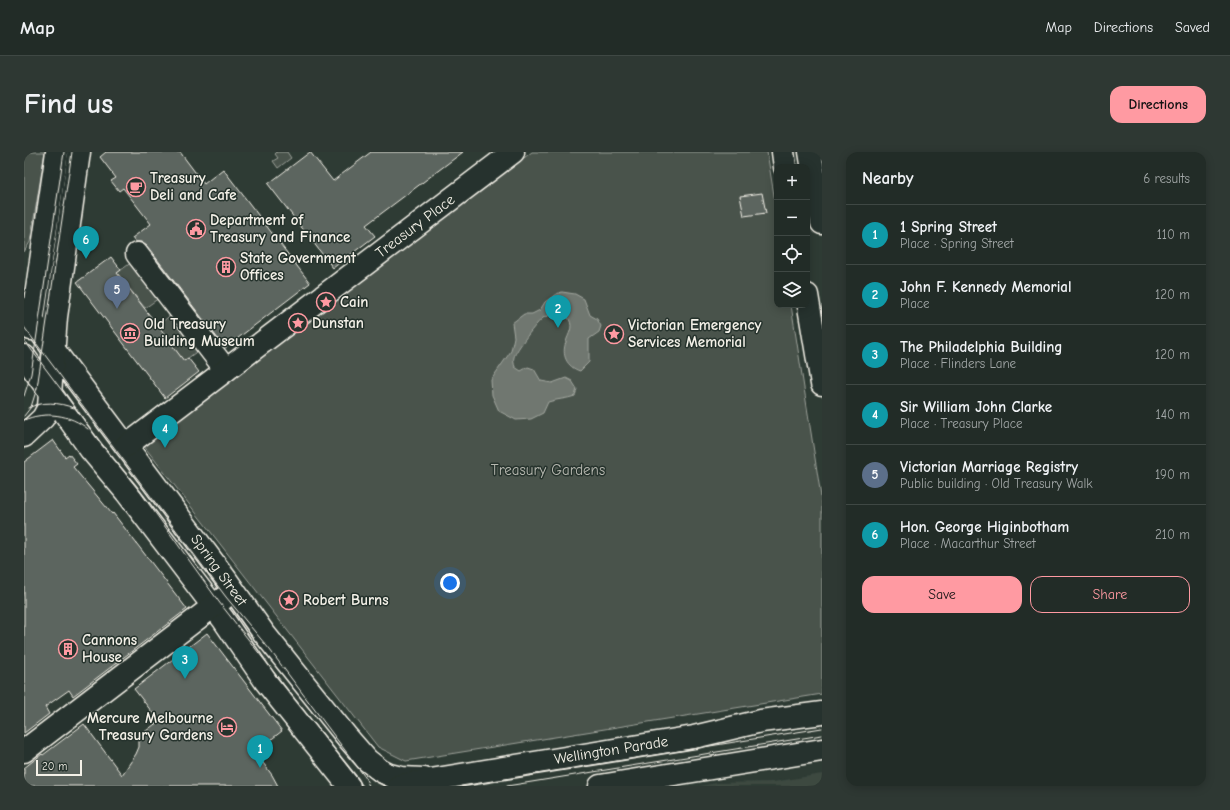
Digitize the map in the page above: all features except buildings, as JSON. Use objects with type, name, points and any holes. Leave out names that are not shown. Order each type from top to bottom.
[{"type":"street","points":[[25,362],[28,315],[40,264],[57,152]]},
{"type":"street","points":[[25,435],[36,426],[47,413],[51,393],[56,311],[79,152]]},
{"type":"street","name":"Treasury Place","points":[[126,446],[513,152]]},
{"type":"street","points":[[783,152],[785,164]]},
{"type":"street","points":[[810,152],[822,223]]},
{"type":"street","points":[[137,254],[226,370]]},
{"type":"street","points":[[24,281],[34,276],[40,264]]},
{"type":"street","points":[[809,308],[822,380]]},
{"type":"street","name":"Spring Street","points":[[28,315],[234,590],[263,632],[370,764],[389,775],[401,778],[446,778]]},
{"type":"street","name":"Spring Street","points":[[25,362],[51,393],[91,450],[127,494],[235,636],[266,682],[349,786]]},
{"type":"street","points":[[25,435],[45,420],[56,415],[65,416],[70,421]]},
{"type":"street","points":[[24,751],[234,590]]},
{"type":"street","name":"Wellington Parade","points":[[398,786],[694,737],[761,721],[822,713]]},
{"type":"street","points":[[600,786],[822,750]]},
{"type":"shaded area","points":[[562,292],[575,294],[584,299],[590,315],[597,319],[601,326],[599,332],[589,339],[589,362],[580,371],[572,367],[566,360],[564,351],[571,325],[567,317],[557,314],[549,315],[543,318],[522,343],[514,357],[515,367],[521,371],[528,367],[534,369],[541,381],[552,383],[566,378],[572,381],[577,389],[575,396],[548,402],[543,413],[531,419],[516,420],[499,411],[492,395],[491,380],[511,351],[514,337],[512,323],[524,314],[532,314],[540,310],[545,302],[556,294]]},
{"type":"shaded area","points":[[822,774],[822,786],[700,786],[717,783],[773,782]]},
{"type":"green space","points":[[24,152],[45,152],[30,242],[24,252]]},
{"type":"green space","points":[[277,152],[287,152],[291,158],[278,168],[273,161],[278,158],[275,154]]},
{"type":"green space","name":"Treasury Gardens","points":[[532,152],[767,152],[774,195],[774,308],[791,308],[822,503],[822,694],[406,761],[378,747],[140,441]]},
{"type":"green space","points":[[132,262],[159,298],[145,308],[117,273]]},
{"type":"green space","points":[[172,314],[199,350],[184,361],[157,326]]},
{"type":"tram line","points":[[24,396],[31,374],[64,152]]},
{"type":"tram line","points":[[24,416],[31,407],[37,388],[72,152]]},
{"type":"tram line","points":[[24,327],[226,597],[270,650],[365,777],[369,786]]},
{"type":"tram line","points":[[24,340],[102,444],[141,493],[219,602],[363,786]]},
{"type":"tram line","points":[[28,408],[45,403],[62,404],[74,408]]},
{"type":"tram line","points":[[24,420],[32,417],[49,415],[65,417],[88,429]]},
{"type":"tram line","points":[[461,786],[822,728]]},
{"type":"tram line","points":[[507,786],[822,735]]},
{"type":"tram line","points":[[364,773],[386,786]]},
{"type":"place","name":"Treasury Deli and Cafe","points":[[136,187]]},
{"type":"place","name":"Department of Treasury and Finance","points":[[196,229]]},
{"type":"place","name":"Hon. George Higinbotham","points":[[86,259]]},
{"type":"place","name":"State Government Offices","points":[[226,267]]},
{"type":"place","name":"Cain","points":[[326,302]]},
{"type":"place","name":"Victorian Marriage Registry","points":[[117,309]]},
{"type":"place","name":"Dunstan","points":[[298,323]]},
{"type":"place","name":"John F. Kennedy Memorial","points":[[558,328]]},
{"type":"place","name":"Old Treasury Building Museum","points":[[130,333]]},
{"type":"place","name":"Victorian Emergency Services Memorial","points":[[614,334]]},
{"type":"place","name":"Sir William John Clarke","points":[[165,448]]},
{"type":"place","name":"Robert Burns","points":[[289,600]]},
{"type":"place","name":"Cannons House","points":[[68,649]]},
{"type":"place","name":"The Philadelphia Building","points":[[185,679]]},
{"type":"place","name":"Mercure Melbourne Treasury Gardens","points":[[227,727]]},
{"type":"place","name":"1 Spring Street","points":[[260,768]]}]
